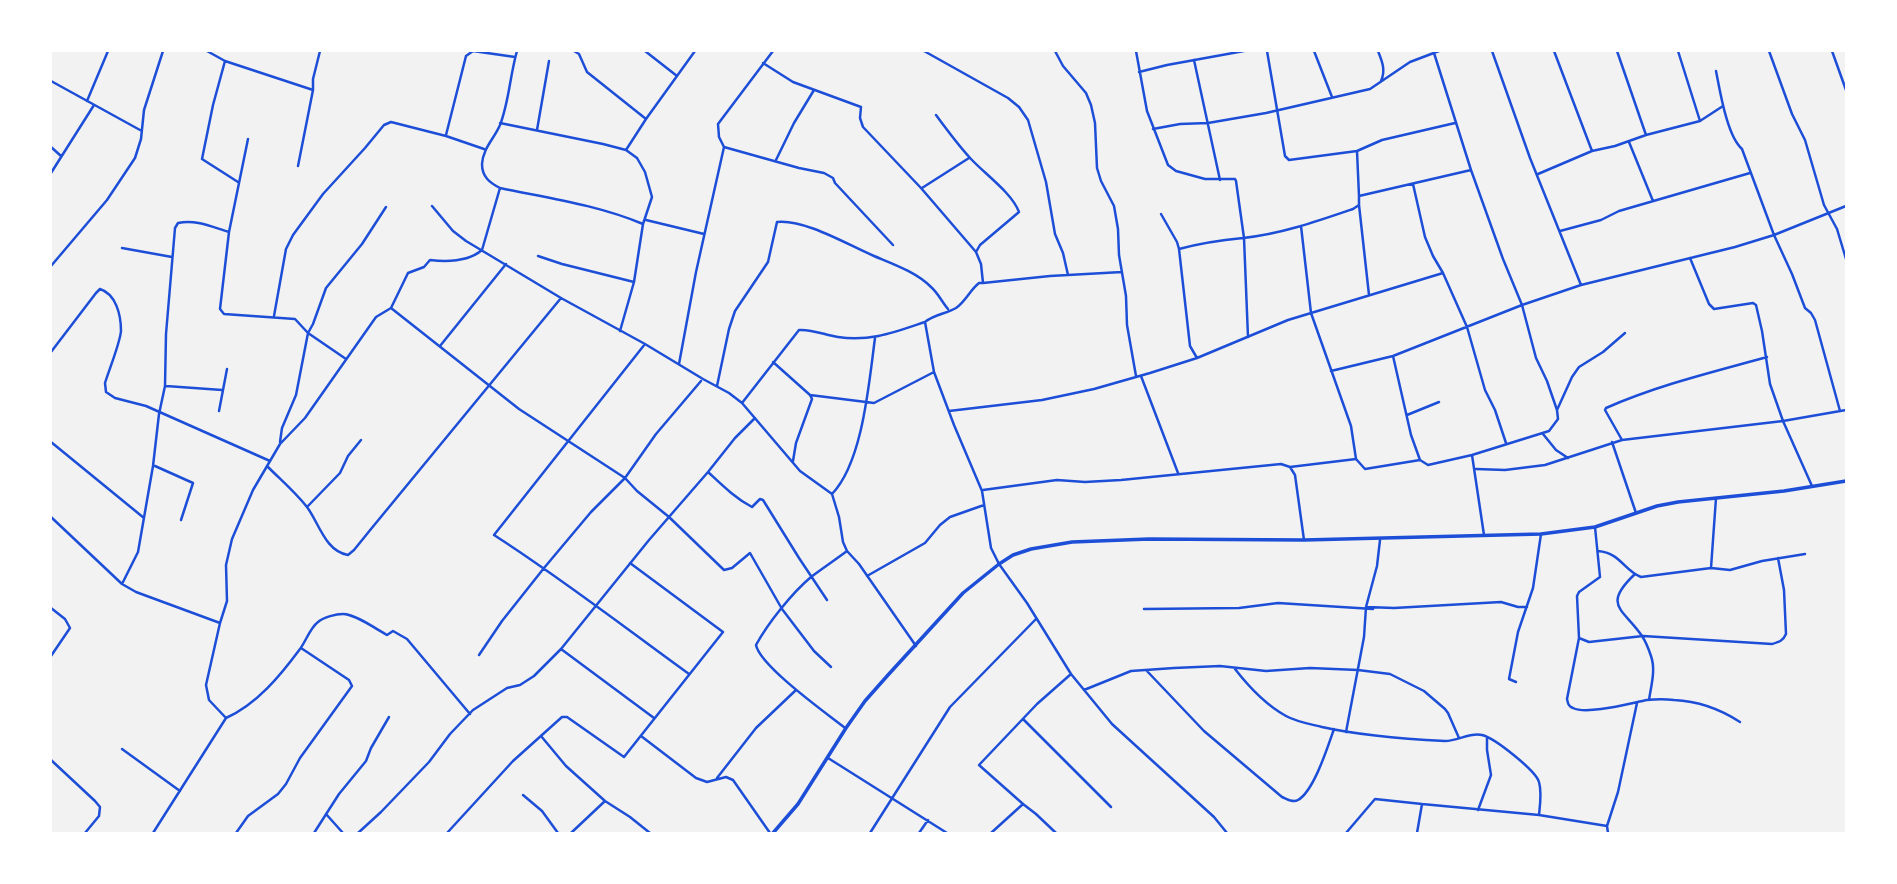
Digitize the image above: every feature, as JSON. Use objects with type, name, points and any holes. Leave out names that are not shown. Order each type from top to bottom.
[{"type":"street","points":[[88,101],[108,51]]},
{"type":"street","points":[[51,266],[107,200],[135,158],[141,138],[144,110],[163,51]]},
{"type":"street","points":[[207,51],[225,61],[313,90]]},
{"type":"street","points":[[298,166],[320,51]]},
{"type":"street","points":[[446,136],[466,56],[472,51],[515,57]]},
{"type":"street","points":[[517,51],[500,123],[492,141],[484,149],[484,176],[492,184],[704,234]]},
{"type":"street","points":[[574,51],[579,54],[587,72],[646,119]]},
{"type":"street","points":[[645,51],[677,76]]},
{"type":"street","points":[[626,150],[695,51]]},
{"type":"street","points":[[679,364],[724,146],[719,136],[718,124],[773,51]]},
{"type":"street","points":[[924,51],[1008,99],[1019,107],[1028,120],[1046,182],[1055,234],[1068,275]]},
{"type":"street","points":[[1056,51],[1063,66],[1086,93],[1091,105],[1095,123],[1097,168],[1114,206],[1127,325],[1136,377]]},
{"type":"street","points":[[1136,51],[1147,111],[1168,165],[1183,174],[1236,181],[1244,238],[1248,337]]},
{"type":"street","points":[[1139,72],[1244,51]]},
{"type":"street","points":[[1267,51],[1287,158],[1357,151],[1382,140],[1455,123]]},
{"type":"street","points":[[1314,51],[1332,97]]},
{"type":"street","points":[[1378,51],[1384,75],[1380,84]]},
{"type":"street","points":[[1153,129],[1266,114],[1370,89],[1410,62],[1439,51]]},
{"type":"street","points":[[1492,51],[1581,285]]},
{"type":"street","points":[[1554,51],[1592,151]]},
{"type":"street","points":[[1617,51],[1646,135]]},
{"type":"street","points":[[1678,51],[1700,121]]},
{"type":"street","points":[[1769,51],[1792,114],[1805,140],[1824,205],[1837,229],[1846,259]]},
{"type":"street","points":[[1832,51],[1846,90]]},
{"type":"street","points":[[1393,356],[1420,460],[1428,465],[1472,455],[1549,431],[1558,419],[1557,410],[1536,358],[1522,305],[1455,123],[1434,52]]},
{"type":"street","points":[[1194,60],[1220,180]]},
{"type":"street","points":[[225,61],[212,105],[202,159],[238,182]]},
{"type":"street","points":[[537,131],[549,61]]},
{"type":"street","points":[[763,64],[793,82],[860,107],[863,127],[921,188],[976,253],[981,264],[983,283]]},
{"type":"street","points":[[1716,71],[1723,106],[1736,144],[1742,149],[1773,234],[1805,308],[1815,320],[1840,411]]},
{"type":"street","points":[[51,81],[140,130]]},
{"type":"street","points":[[776,160],[814,90]]},
{"type":"street","points":[[51,173],[94,105]]},
{"type":"street","points":[[1538,174],[1592,151],[1700,121],[1723,106]]},
{"type":"street","points":[[936,115],[969,158],[1018,208],[1019,212],[983,241],[976,253]]},
{"type":"street","points":[[274,316],[286,249],[293,235],[323,194],[384,125],[391,122],[484,149]]},
{"type":"street","points":[[500,123],[626,150],[637,158],[645,172],[652,197],[644,222],[634,282],[620,331]]},
{"type":"street","points":[[248,139],[229,232],[220,309],[224,314],[230,315],[295,319],[308,333],[347,359]]},
{"type":"street","points":[[1629,142],[1653,201]]},
{"type":"street","points":[[724,146],[824,173],[833,178],[893,245]]},
{"type":"street","points":[[51,147],[61,156]]},
{"type":"street","points":[[1357,151],[1359,205],[1370,295]]},
{"type":"street","points":[[921,188],[969,158]]},
{"type":"street","points":[[1359,196],[1471,170]]},
{"type":"street","points":[[1560,231],[1750,173]]},
{"type":"street","points":[[1413,184],[1426,237],[1467,327],[1485,390],[1506,444]]},
{"type":"street","points":[[226,718],[209,700],[206,685],[219,624],[227,601],[226,565],[243,511],[280,444],[305,418],[376,317],[391,308],[408,273],[424,267],[430,260],[451,261],[475,256],[482,250],[500,188]]},
{"type":"street","points":[[1179,249],[1301,226],[1359,205]]},
{"type":"street","points":[[432,206],[453,231],[482,250],[742,403],[792,463],[832,494],[847,551],[916,646]]},
{"type":"street","points":[[1331,370],[1393,356],[1522,305],[1581,285],[1735,247],[1846,206]]},
{"type":"street","points":[[280,444],[282,428],[296,395],[308,333],[326,288],[362,244],[386,207]]},
{"type":"street","points":[[1161,214],[1179,249],[1191,345],[1197,358]]},
{"type":"street","points":[[122,584],[138,552],[165,386],[175,228],[178,223],[188,221],[229,232]]},
{"type":"street","points":[[717,386],[735,312],[768,262],[777,222],[784,221],[814,229],[892,263],[932,287],[949,310]]},
{"type":"street","points":[[1301,226],[1311,313],[1351,426],[1356,459],[1365,469],[1420,460]]},
{"type":"street","points":[[122,248],[172,257]]},
{"type":"street","points":[[538,256],[634,282]]},
{"type":"street","points":[[1689,257],[1709,304],[1714,309],[1753,303],[1756,305],[1770,384],[1812,486]]},
{"type":"street","points":[[439,347],[506,264]]},
{"type":"street","points":[[742,403],[799,330],[838,337],[875,338],[952,310],[979,282],[1122,272]]},
{"type":"street","points":[[949,411],[1042,400],[1141,376],[1197,358],[1288,320],[1443,272]]},
{"type":"street","points":[[51,352],[96,293],[100,289],[106,291],[116,303],[121,332],[105,383],[107,392],[115,398],[146,406],[270,461]]},
{"type":"street","points":[[267,466],[307,507],[335,550],[348,555],[561,298]]},
{"type":"street","points":[[391,308],[529,416],[625,478],[724,570],[732,568],[750,553],[782,609],[814,652],[831,667]]},
{"type":"street","points":[[925,322],[934,372],[982,491],[991,548],[999,564],[1084,690],[1128,740],[1214,817],[1227,833]]},
{"type":"street","points":[[1557,410],[1579,367],[1603,352],[1625,333]]},
{"type":"street","points":[[832,494],[848,472],[866,402],[875,338]]},
{"type":"street","points":[[645,344],[494,535],[544,568],[689,674]]},
{"type":"street","points":[[1622,440],[1606,408],[1665,385],[1767,358]]},
{"type":"street","points":[[773,362],[810,395],[874,403],[934,372]]},
{"type":"street","points":[[219,411],[227,369]]},
{"type":"street","points":[[1141,376],[1178,474]]},
{"type":"street","points":[[479,655],[544,568],[591,512],[625,478],[656,433],[702,379]]},
{"type":"street","points":[[165,386],[222,390]]},
{"type":"street","points":[[792,463],[796,443],[811,403],[810,395]]},
{"type":"street","points":[[1408,415],[1439,402]]},
{"type":"street","points":[[1476,469],[1505,470],[1545,465],[1622,440],[1783,421],[1846,410]]},
{"type":"street","points":[[358,833],[429,762],[450,734],[470,714],[507,688],[520,685],[534,676],[561,649],[630,563],[755,418]]},
{"type":"street","points":[[1542,433],[1556,450],[1568,458]]},
{"type":"street","points":[[307,507],[340,473],[348,456],[361,440]]},
{"type":"street","points":[[51,442],[144,518]]},
{"type":"street","points":[[1612,442],[1636,513]]},
{"type":"street","points":[[1472,455],[1484,536]]},
{"type":"street","points":[[982,491],[1057,480],[1102,482],[1356,459]]},
{"type":"street","points":[[153,466],[193,483],[181,520]]},
{"type":"street","points":[[1290,467],[1297,480],[1304,540]]},
{"type":"street","points":[[708,472],[752,507],[760,499],[763,500],[827,600]]},
{"type":"street","points":[[641,736],[696,778],[707,782],[726,777],[733,780],[772,833],[798,804],[865,701],[963,593],[999,564],[1013,555],[1031,549],[1073,542],[1149,539],[1304,540],[1541,534],[1595,527],[1668,504],[1846,481]]},
{"type":"street","points":[[1711,568],[1716,498]]},
{"type":"street","points":[[867,576],[925,543],[950,517],[984,505]]},
{"type":"street","points":[[51,517],[122,584],[136,593],[219,624]]},
{"type":"street","points":[[1595,527],[1600,577],[1577,596],[1579,638],[1567,699],[1569,706],[1573,709],[1613,708],[1649,700],[1677,700],[1715,708],[1740,722]]},
{"type":"street","points":[[1516,682],[1509,679],[1518,632],[1533,588],[1541,534]]},
{"type":"street","points":[[1346,732],[1380,539]]},
{"type":"street","points":[[846,728],[796,690],[756,648],[757,642],[782,609],[811,577],[847,551]]},
{"type":"street","points":[[1598,551],[1612,554],[1641,577],[1711,568],[1730,570],[1805,554]]},
{"type":"street","points":[[1579,638],[1589,642],[1643,636],[1772,644],[1783,640],[1786,634],[1784,590],[1778,558]]},
{"type":"street","points":[[447,833],[513,761],[562,717],[567,717],[624,757],[723,632],[630,563]]},
{"type":"street","points":[[1635,574],[1622,587],[1617,600],[1626,618],[1643,636],[1653,664],[1649,700]]},
{"type":"street","points":[[1144,609],[1239,608],[1278,603],[1394,608],[1501,602],[1527,607]]},
{"type":"street","points":[[51,608],[65,619],[71,628],[51,656]]},
{"type":"street","points":[[1366,608],[1373,609]]},
{"type":"street","points":[[153,833],[226,718],[258,697],[300,649],[318,622],[329,616],[350,615],[387,635],[393,631],[407,639],[470,714]]},
{"type":"street","points":[[870,833],[950,707],[1036,619]]},
{"type":"street","points":[[236,833],[248,816],[278,794],[286,784],[300,758],[352,686],[349,680],[300,649]]},
{"type":"street","points":[[561,649],[654,718]]},
{"type":"street","points":[[1084,690],[1131,671],[1220,666],[1266,671],[1311,668],[1390,674],[1424,691],[1448,713],[1459,738]]},
{"type":"street","points":[[1235,668],[1253,690],[1287,717],[1299,722],[1346,732],[1449,741],[1481,734],[1516,755],[1537,777],[1540,790],[1539,815]]},
{"type":"street","points":[[1146,670],[1204,731],[1275,792],[1291,801],[1299,800],[1312,785],[1334,729]]},
{"type":"street","points":[[1056,833],[979,765],[1071,674]]},
{"type":"street","points":[[718,778],[756,728],[796,690]]},
{"type":"street","points":[[1608,833],[1607,826],[1618,792],[1637,703]]},
{"type":"street","points":[[314,833],[339,794],[366,761],[390,717]]},
{"type":"street","points":[[1023,719],[1111,807]]},
{"type":"street","points":[[541,736],[566,766],[605,801],[650,833]]},
{"type":"street","points":[[1478,810],[1491,775],[1487,737]]},
{"type":"street","points":[[122,749],[180,791]]},
{"type":"street","points":[[828,758],[947,833]]},
{"type":"street","points":[[51,760],[100,807],[99,816],[85,833]]},
{"type":"street","points":[[523,795],[542,811],[558,833]]},
{"type":"street","points":[[1346,833],[1375,799],[1539,815],[1607,826]]},
{"type":"street","points":[[571,833],[605,801]]},
{"type":"street","points":[[991,833],[1023,804]]},
{"type":"street","points":[[1417,833],[1422,804]]},
{"type":"street","points":[[326,814],[343,833]]},
{"type":"street","points":[[919,833],[928,820]]}]
